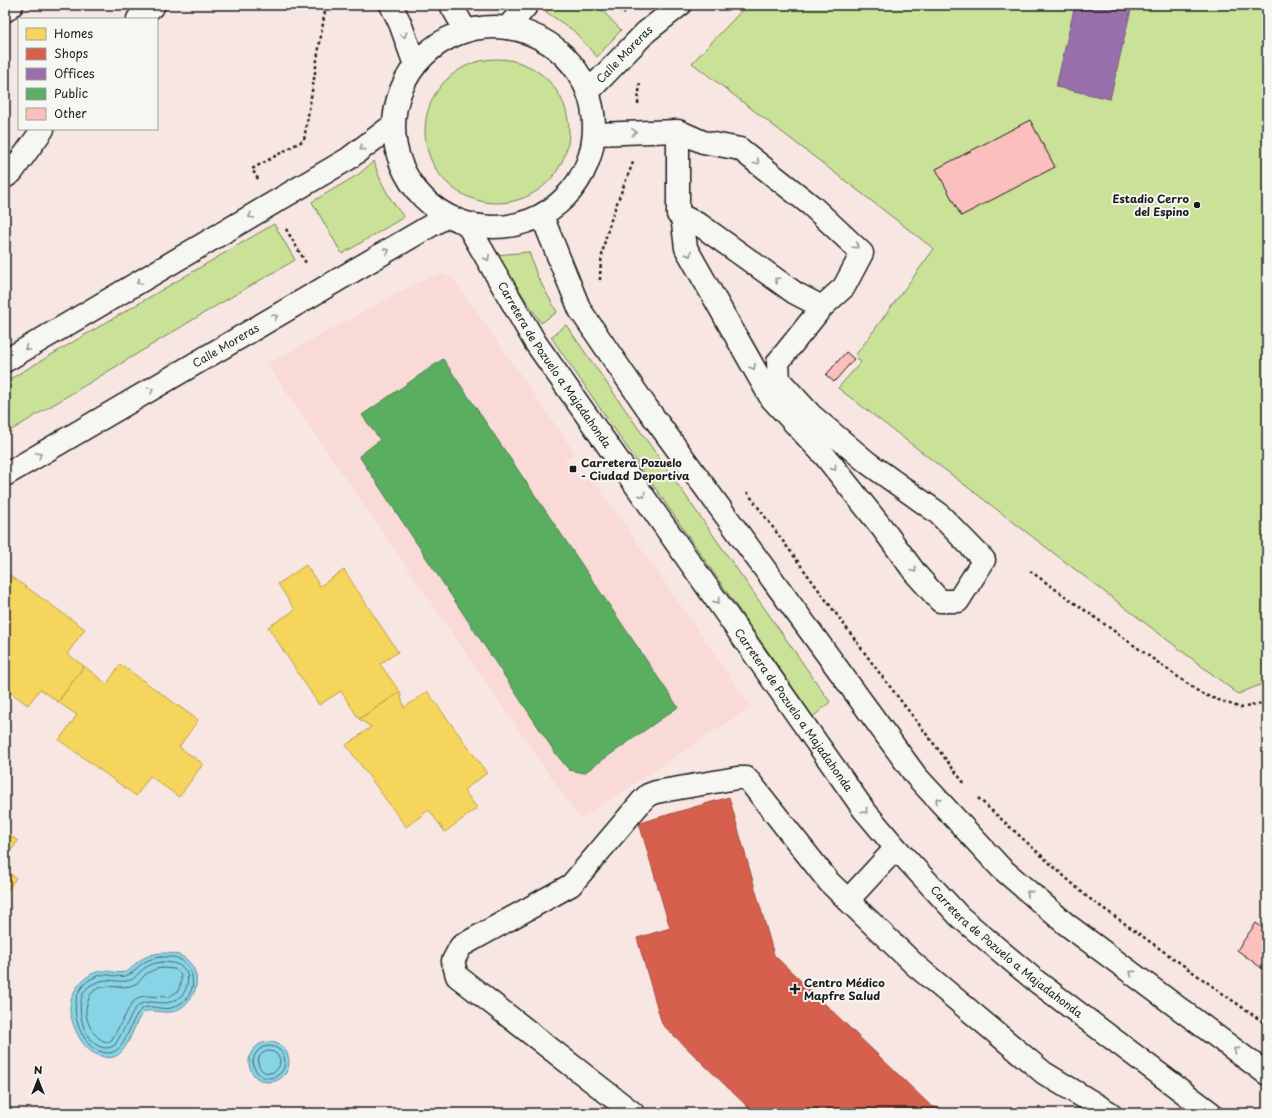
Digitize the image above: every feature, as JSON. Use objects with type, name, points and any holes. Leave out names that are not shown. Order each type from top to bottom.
[{"type":"street","points":[[5,11],[12,5]]},
{"type":"street","points":[[139,18],[154,5]]},
{"type":"street","points":[[391,5],[400,23],[415,65]]},
{"type":"street","points":[[451,5],[466,31]]},
{"type":"street","points":[[507,28],[528,5]]},
{"type":"street","name":"Calle Moreras","points":[[588,91],[646,32],[680,5]]},
{"type":"street","points":[[487,27],[507,28],[533,34],[556,48],[575,67],[588,91],[594,112],[595,134],[590,159],[579,182],[563,201],[542,216],[518,226],[493,228],[467,224],[447,216],[424,200],[407,178],[396,153],[393,125],[396,104],[404,83],[415,65],[430,50],[447,38],[466,31],[487,27]]},
{"type":"street","points":[[5,361],[341,163],[393,125]]},
{"type":"street","points":[[5,176],[12,172],[43,130]]},
{"type":"street","points":[[595,134],[678,131],[703,142],[740,149],[812,206],[862,253],[844,286],[822,306],[778,362],[779,380],[811,415],[868,463],[938,513],[984,560],[958,601],[940,601],[916,574],[883,529],[825,456],[771,398],[686,248],[682,216]]},
{"type":"street","points":[[678,131],[678,214],[700,226],[795,293],[822,306]]},
{"type":"street","name":"Calle Moreras","points":[[5,475],[447,216]]},
{"type":"street","points":[[542,216],[580,310],[647,408],[916,776],[1001,868],[1018,884],[1066,924],[1267,1074]]},
{"type":"street","name":"Carretera de Pozuelo a Majadahonda","points":[[467,224],[535,342],[864,810],[896,848],[960,917],[1036,981],[1212,1113]]},
{"type":"street","points":[[633,1113],[457,976],[453,961],[461,946],[571,884],[648,795],[656,792],[737,778],[746,778],[750,782],[828,882],[916,965],[1044,1073],[1110,1113]]},
{"type":"street","points":[[848,900],[896,848]]},
{"type":"path","points":[[615,5],[646,32]]},
{"type":"path","points":[[600,283],[600,272],[606,232],[635,159],[636,117],[641,78]]},
{"type":"path","points":[[745,490],[878,671],[966,785]]},
{"type":"path","points":[[1030,571],[1202,694],[1241,708],[1267,702]]},
{"type":"path","points":[[976,796],[1086,896],[1267,1025]]},
{"type":"shaded area","points":[[444,274],[455,281],[575,453],[565,460],[582,482],[591,476],[751,707],[580,819],[267,364],[426,278]]},
{"type":"green space","points":[[553,5],[597,5],[621,30],[597,57],[574,31],[546,12]]},
{"type":"green space","points":[[747,5],[1267,5],[1267,682],[1238,694],[838,388],[861,362],[855,356],[934,249],[692,63]]},
{"type":"green space","points":[[490,59],[504,59],[531,67],[543,75],[553,85],[564,103],[568,117],[568,145],[564,159],[553,177],[543,187],[525,198],[504,203],[490,203],[463,195],[451,187],[441,177],[430,159],[425,138],[425,124],[433,97],[441,85],[451,75],[469,64]]},
{"type":"green space","points":[[374,161],[379,177],[386,191],[404,217],[342,254],[312,202],[359,174]]},
{"type":"green space","points":[[274,224],[295,260],[214,307],[5,434],[5,382]]},
{"type":"green space","points":[[529,252],[537,276],[557,312],[541,323],[496,255]]},
{"type":"green space","points":[[566,325],[830,702],[813,717],[551,337]]},
{"type":"water","points":[[161,953],[172,953],[179,955],[186,959],[194,969],[196,976],[195,990],[188,1002],[182,1007],[171,1012],[146,1011],[143,1013],[128,1043],[117,1055],[110,1058],[97,1055],[91,1051],[79,1037],[73,1024],[70,1011],[70,1004],[78,985],[94,973],[101,971],[129,971],[143,958]]},
{"type":"water","points":[[265,1042],[273,1042],[280,1045],[286,1051],[289,1062],[286,1073],[280,1079],[273,1082],[265,1082],[258,1079],[252,1073],[249,1066],[249,1058],[252,1051],[258,1045]]},
{"type":"building: Homes","points":[[306,565],[320,586],[344,570],[398,652],[380,664],[400,692],[359,719],[341,691],[319,705],[268,627],[295,610],[278,584]]},
{"type":"building: Homes","points":[[5,572],[85,629],[67,654],[84,666],[58,702],[40,689],[28,705],[5,689]]},
{"type":"building: Homes","points":[[120,664],[198,720],[179,747],[203,764],[179,797],[150,776],[136,796],[59,740],[77,715],[58,702],[84,666],[107,684]]},
{"type":"building: Homes","points":[[427,691],[487,773],[464,790],[477,808],[445,832],[429,810],[406,827],[346,745],[371,727],[359,719],[400,692],[404,708]]},
{"type":"building: Homes","points":[[5,832],[18,841],[5,859]]},
{"type":"building: Homes","points":[[5,870],[16,878],[5,894]]},
{"type":"building: Shops","points":[[729,797],[774,955],[931,1106],[959,1113],[754,1113],[662,1024],[637,938],[670,928],[639,823]]},
{"type":"building: Offices","points":[[1075,5],[1132,5],[1110,99],[1056,87]]},
{"type":"building: Public","points":[[443,359],[678,707],[584,773],[569,770],[556,754],[359,456],[380,440],[362,415]]},
{"type":"building: Other","points":[[1030,120],[1055,167],[961,216],[936,169]]},
{"type":"building: Other","points":[[846,352],[854,359],[834,382],[826,375]]},
{"type":"building: Other","points":[[1256,923],[1267,931],[1267,972],[1237,950]]},
{"type":"place","name":"Estadio Cerro del Espino","points":[[1197,205]]},
{"type":"place","name":"Carretera Pozuelo - Ciudad Deportiva","points":[[573,469]]},
{"type":"place","name":"Centro Médico Mapfre Salud","points":[[795,989]]}]
